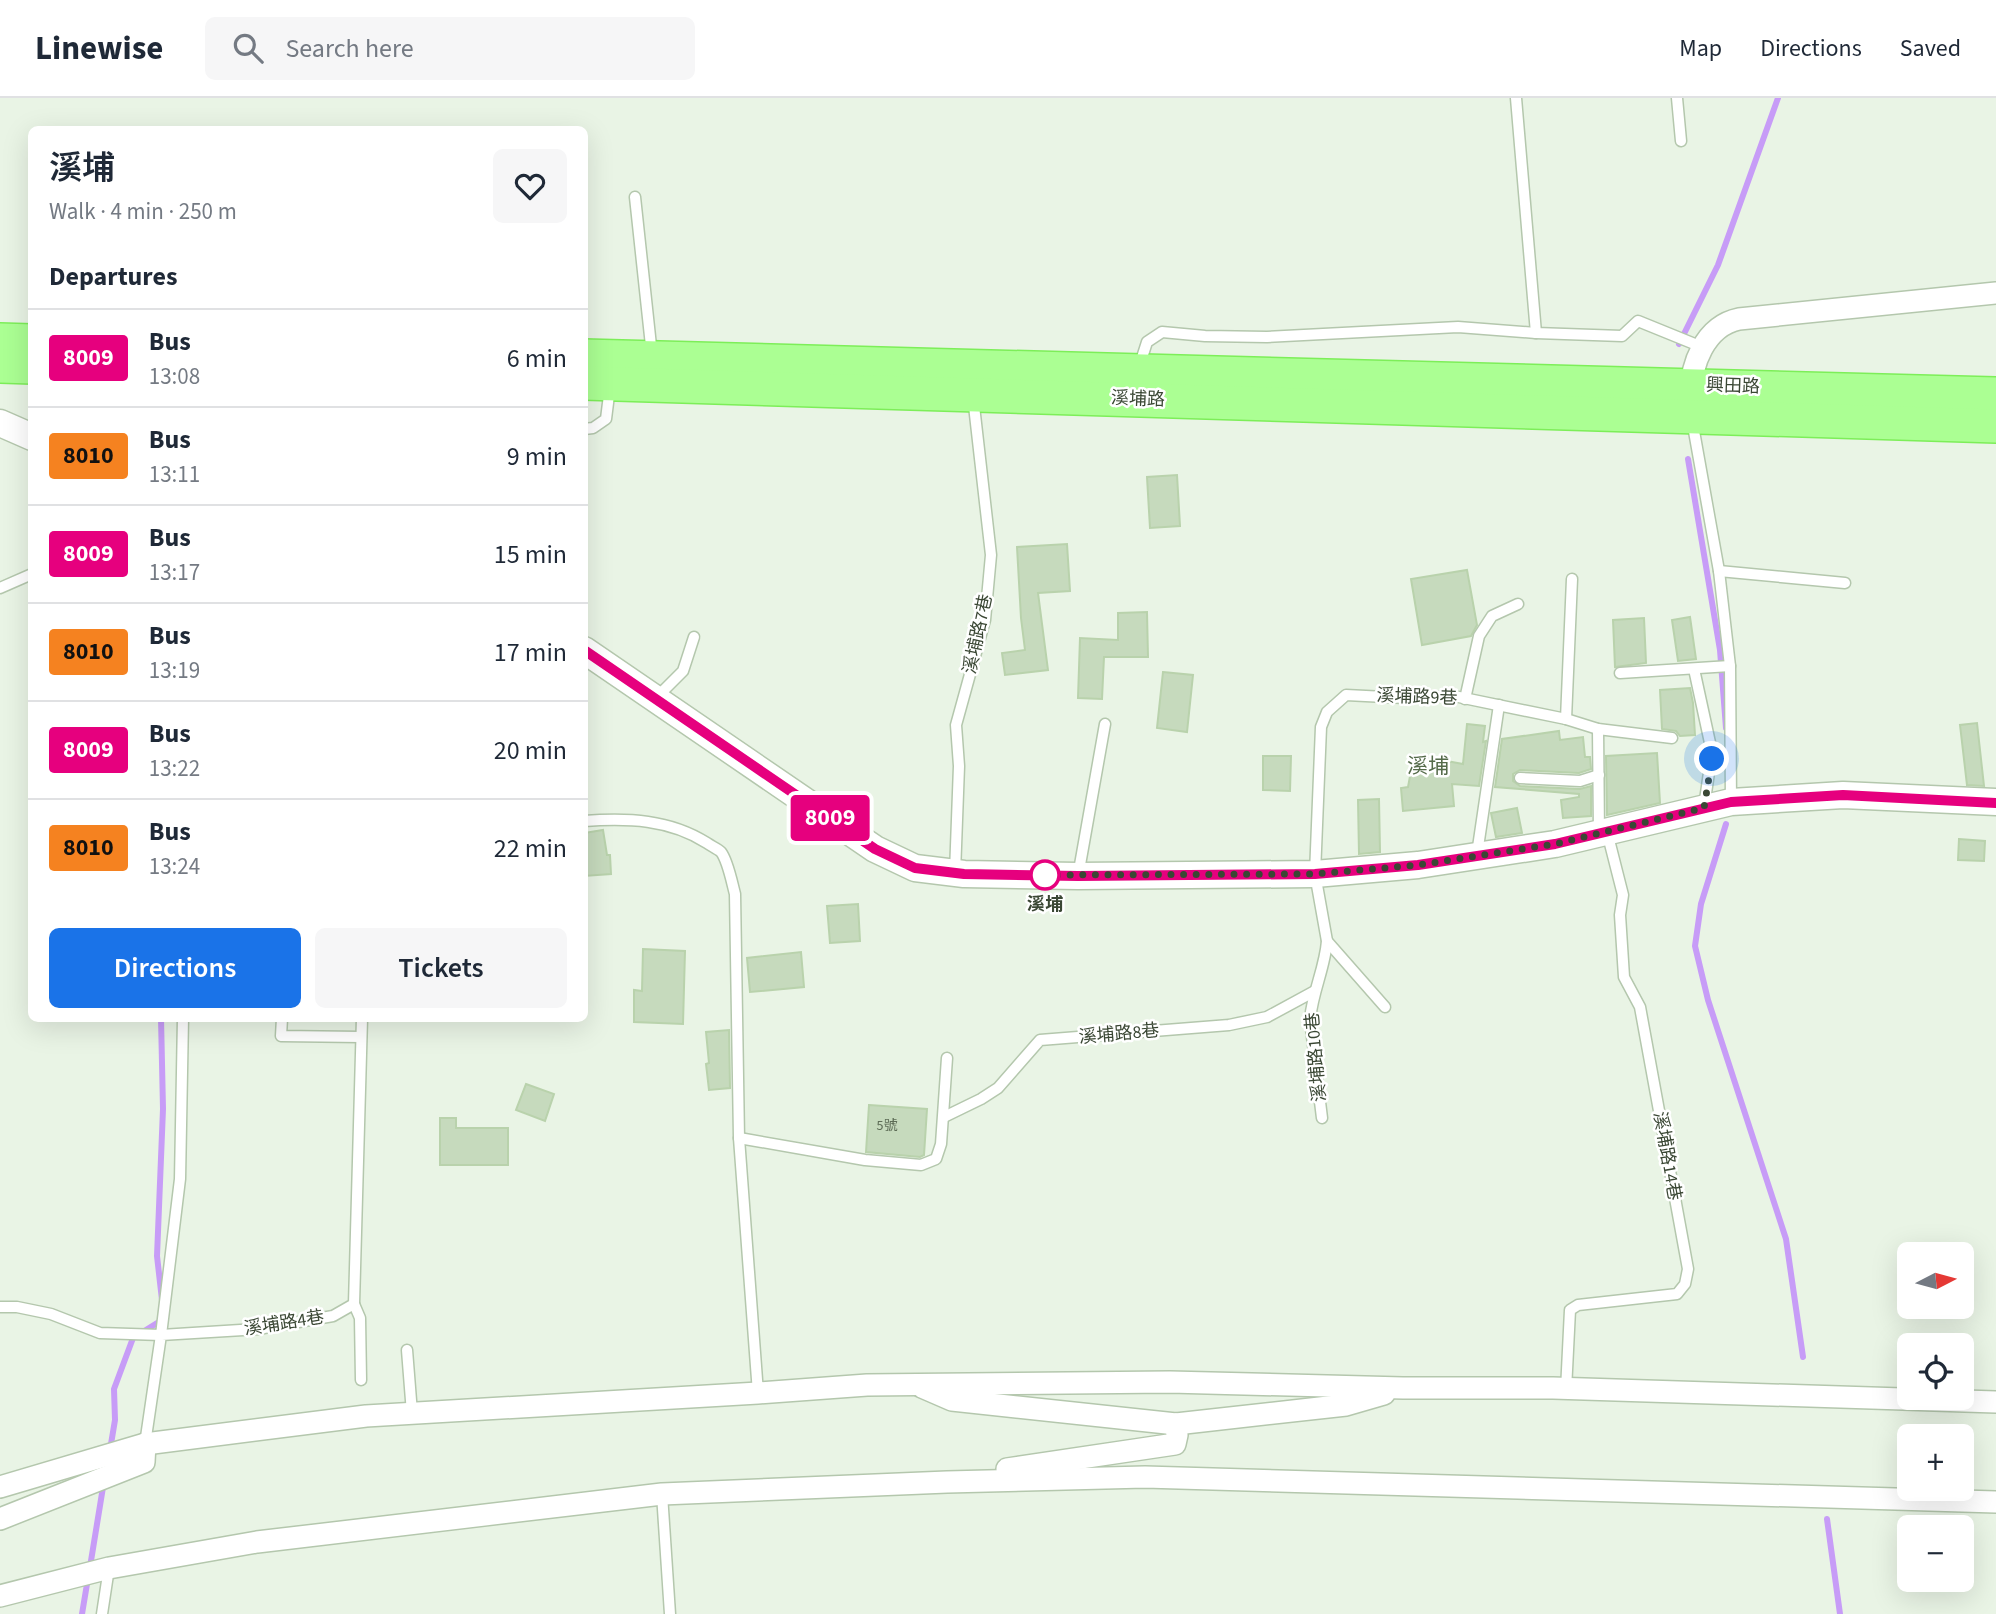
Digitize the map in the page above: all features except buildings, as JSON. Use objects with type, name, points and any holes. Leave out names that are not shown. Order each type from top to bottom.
[{"type":"main road","points":[[0,340],[28,341]]},
{"type":"main road","name":"溪埔路","points":[[588,356],[1138,370],[1691,400]]},
{"type":"main road","points":[[0,366],[28,367]]},
{"type":"main road","name":"溪埔路","points":[[597,383],[973,394],[1691,400]]},
{"type":"main road","name":"興田路","points":[[1691,400],[1996,394]]},
{"type":"main road","name":"興田路","points":[[1691,400],[1996,426]]},
{"type":"street","name":"興田路","points":[[1691,400],[1702,346],[1727,321],[1996,293]]},
{"type":"street","points":[[0,423],[28,435]]},
{"type":"street","points":[[588,653],[875,849],[915,868],[955,873],[1078,876],[1315,874],[1418,865],[1477,856],[1603,833],[1731,802],[1843,795],[1996,803]]},
{"type":"street","points":[[0,1487],[145,1444],[352,1417],[911,1383],[1170,1382],[1403,1388],[1553,1388],[1996,1402]]},
{"type":"street","points":[[911,1383],[952,1400],[1176,1424],[1346,1405],[1403,1388]]},
{"type":"street","points":[[947,1482],[987,1472],[1175,1444],[1176,1424]]},
{"type":"street","points":[[0,1520],[144,1462],[145,1444]]},
{"type":"street","points":[[0,1596],[109,1568],[257,1542],[662,1494],[1145,1477],[1996,1502]]},
{"type":"lane","points":[[1516,98],[1536,333]]},
{"type":"lane","points":[[1677,98],[1681,141]]},
{"type":"lane","points":[[635,197],[652,357]]},
{"type":"lane","points":[[1138,370],[1147,342],[1162,332],[1266,337],[1458,327],[1622,336],[1638,321],[1702,346]]},
{"type":"lane","points":[[588,429],[606,419],[597,383]]},
{"type":"lane","name":"溪埔路7巷","points":[[955,873],[959,766],[956,725],[985,620],[991,555],[973,394]]},
{"type":"lane","points":[[1691,400],[1699,466],[1719,570],[1731,802]]},
{"type":"lane","points":[[1719,570],[1845,583]]},
{"type":"lane","points":[[0,588],[28,577]]},
{"type":"lane","points":[[1566,719],[1572,579]]},
{"type":"lane","points":[[1465,698],[1479,636],[1492,616],[1518,604]]},
{"type":"lane","points":[[656,698],[683,671],[694,636]]},
{"type":"lane","points":[[1620,673],[1726,666]]},
{"type":"lane","points":[[1698,669],[1712,752],[1704,808]]},
{"type":"lane","name":"溪埔路9巷","points":[[1315,874],[1321,727],[1327,712],[1346,695],[1405,698],[1454,696],[1566,719],[1598,729],[1672,738]]},
{"type":"lane","points":[[1477,856],[1499,705]]},
{"type":"lane","points":[[1078,876],[1105,724]]},
{"type":"lane","points":[[1598,729],[1603,833]]},
{"type":"lane","points":[[1520,778],[1580,781],[1599,775]]},
{"type":"lane","points":[[588,821],[645,820],[698,838],[721,853],[730,875],[735,894],[739,1138],[758,1393]]},
{"type":"lane","name":"溪埔路14巷","points":[[1566,1390],[1570,1310],[1578,1305],[1677,1294],[1685,1284],[1688,1269],[1640,1007],[1624,977],[1620,915],[1623,895],[1603,833]]},
{"type":"lane","name":"溪埔路10巷","points":[[1315,874],[1328,941],[1311,1006],[1310,1020],[1322,1118]]},
{"type":"lane","points":[[1328,941],[1385,1007]]},
{"type":"lane","name":"溪埔路8巷","points":[[944,1117],[981,1100],[998,1087],[1040,1041],[1229,1024],[1267,1017],[1315,991]]},
{"type":"lane","points":[[145,1444],[180,1179],[183,1022]]},
{"type":"lane","points":[[282,1022],[281,1036],[361,1037]]},
{"type":"lane","points":[[361,1380],[360,1318],[354,1304],[362,1022]]},
{"type":"lane","points":[[739,1138],[865,1160],[921,1165],[936,1159],[941,1144],[947,1058]]},
{"type":"lane","name":"溪埔路4巷","points":[[0,1307],[17,1307],[51,1314],[100,1333],[161,1335],[258,1329],[333,1316],[354,1304]]},
{"type":"lane","points":[[407,1350],[412,1413]]},
{"type":"lane","points":[[662,1494],[670,1614]]},
{"type":"lane","points":[[102,1614],[109,1568]]},
{"type":"waterway","points":[[1679,344],[1718,265],[1778,98]]},
{"type":"waterway","points":[[1688,459],[1720,650],[1726,728]]},
{"type":"waterway","points":[[1726,824],[1701,904],[1695,946],[1708,1000],[1786,1239],[1803,1357]]},
{"type":"waterway","points":[[161,1022],[163,1109],[157,1256],[162,1300]]},
{"type":"waterway","points":[[110,1450],[115,1420],[114,1389],[133,1338],[162,1320]]},
{"type":"waterway","points":[[90,1567],[104,1481]]},
{"type":"waterway","points":[[1827,1519],[1840,1614]]},
{"type":"waterway","points":[[82,1614],[88,1578]]},
{"type":"bus line","name":"8009","points":[[588,653],[875,849],[915,868],[964,874],[1315,874],[1418,865],[1555,844],[1731,802],[1843,795],[1996,803]]},
{"type":"place","name":"溪埔","points":[[1045,875]]},
{"type":"district","name":"溪埔","points":[[1428,766]]},
{"type":"route","points":[[1045,875],[1315,874],[1418,865],[1555,844],[1704,808],[1712,759]]}]
